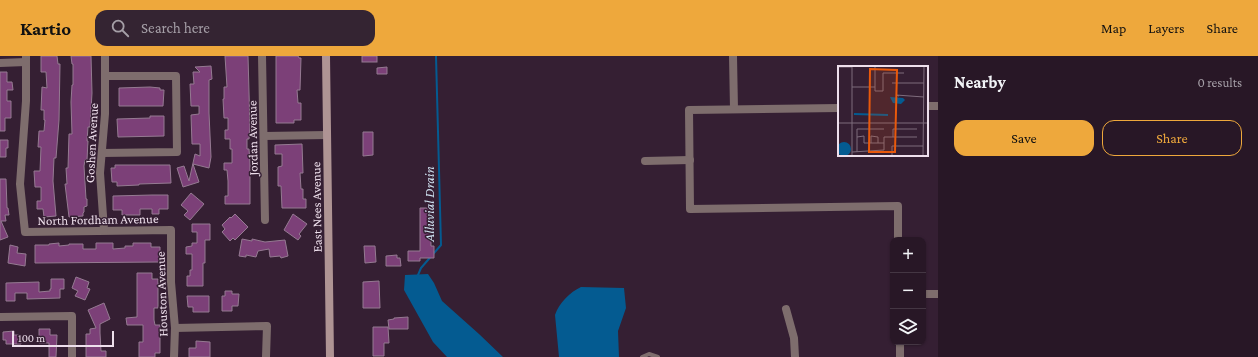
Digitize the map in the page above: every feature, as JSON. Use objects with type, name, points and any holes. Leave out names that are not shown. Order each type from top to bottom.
[{"type":"main road","name":"East Nees Avenue","points":[[326,56],[330,357]]},
{"type":"street","name":"Goshen Avenue","points":[[104,230],[100,185],[106,76],[105,56]]},
{"type":"street","name":"Jordan Avenue","points":[[262,56],[266,220]]},
{"type":"street","points":[[733,56],[734,109]]},
{"type":"street","points":[[0,63],[26,59]]},
{"type":"street","name":"North Fordham Avenue","points":[[26,59],[26,101],[20,184],[25,232],[171,230]]},
{"type":"street","points":[[102,153],[177,152],[176,76],[106,76]]},
{"type":"street","points":[[838,108],[689,110],[690,209],[898,206],[898,237]]},
{"type":"street","points":[[264,136],[327,135]]},
{"type":"street","points":[[645,161],[690,160]]},
{"type":"street","name":"Houston Avenue","points":[[171,230],[171,282],[175,328],[174,357]]},
{"type":"street","points":[[926,294],[938,294]]},
{"type":"street","points":[[786,309],[794,338],[795,357]]},
{"type":"street","points":[[0,317],[72,316],[72,357]]},
{"type":"street","points":[[175,328],[267,326],[266,357]]},
{"type":"street","points":[[900,345],[900,357]]},
{"type":"lane","points":[[642,357],[649,354],[658,357]]},
{"type":"water","points":[[428,274],[442,301],[503,357],[447,357],[433,342],[404,290],[405,275]]},
{"type":"water","points":[[581,287],[624,288],[626,308],[618,331],[619,357],[559,357],[555,315],[565,298]]},
{"type":"building","points":[[41,56],[57,56],[58,64],[60,64],[59,120],[56,158],[54,158],[53,181],[56,216],[44,217],[43,209],[37,209],[37,201],[41,201],[41,187],[35,187],[34,171],[40,171],[41,147],[38,147],[39,131],[44,131],[45,120],[44,110],[41,110],[42,87],[47,88],[46,72],[41,72]]},
{"type":"building","points":[[71,56],[91,56],[92,93],[90,127],[88,127],[87,160],[85,160],[84,166],[87,206],[84,207],[83,216],[69,217],[65,184],[67,184],[66,168],[68,168],[69,134],[72,134],[71,102],[73,64]]},
{"type":"building","points":[[225,56],[248,56],[250,128],[249,139],[247,139],[247,149],[249,149],[250,163],[250,204],[225,204],[225,196],[228,196],[228,181],[227,170],[224,170],[224,163],[232,163],[232,149],[230,149],[230,139],[225,139],[225,130],[228,130],[228,118],[224,118],[223,99],[224,87],[227,87]]},
{"type":"building","points":[[276,56],[298,56],[301,58],[300,90],[297,90],[298,103],[301,103],[301,120],[294,120],[294,123],[276,123]]},
{"type":"building","points":[[362,56],[377,56],[377,62],[362,62]]},
{"type":"building","points":[[211,66],[212,79],[209,80],[209,113],[211,157],[209,168],[193,164],[199,182],[183,187],[177,168],[184,166],[189,181],[195,154],[200,156],[200,144],[192,144],[191,115],[199,114],[199,106],[191,106],[190,84],[194,84],[193,72],[200,72],[195,67]]},
{"type":"building","points":[[387,67],[387,74],[377,74],[377,68]]},
{"type":"building","points":[[0,72],[7,72],[7,82],[12,82],[13,90],[7,90],[7,101],[11,101],[11,118],[5,118],[5,131],[0,131]]},
{"type":"building","points":[[150,87],[164,90],[163,106],[119,106],[119,88]]},
{"type":"building","points":[[150,116],[164,116],[164,136],[118,137],[117,119],[150,118]]},
{"type":"building","points":[[363,132],[373,132],[373,155],[363,156]]},
{"type":"building","points":[[0,140],[8,140],[6,157],[0,157]]},
{"type":"building","points":[[302,144],[303,173],[300,173],[301,189],[303,189],[303,199],[306,199],[306,208],[282,208],[281,186],[278,186],[278,167],[282,166],[282,154],[275,154],[275,145]]},
{"type":"building","points":[[115,165],[170,165],[171,183],[117,186],[117,182],[112,182],[111,168],[115,168]]},
{"type":"building","points":[[0,179],[6,179],[7,208],[9,215],[5,215],[6,221],[1,221],[8,237],[0,240]]},
{"type":"building","points":[[191,193],[204,204],[190,220],[184,215],[188,211],[181,205]]},
{"type":"building","points":[[168,195],[168,209],[159,209],[159,214],[152,214],[152,209],[140,209],[140,215],[122,215],[122,210],[113,210],[113,196]]},
{"type":"building","points":[[420,208],[433,208],[434,221],[431,221],[431,246],[434,246],[434,258],[420,258],[420,261],[408,261],[408,251],[420,251]]},
{"type":"building","points":[[235,214],[248,227],[235,240],[233,238],[230,241],[222,232],[225,229],[222,225]]},
{"type":"building","points":[[293,214],[307,224],[299,234],[301,236],[298,240],[284,230]]},
{"type":"building","points":[[192,224],[210,224],[210,240],[205,240],[203,286],[187,286],[187,276],[190,276],[190,270],[192,270],[192,254],[186,254],[186,247],[192,246],[192,243],[197,243],[197,232],[192,232]]},
{"type":"building","points":[[242,239],[252,241],[252,239],[265,242],[285,240],[288,256],[281,258],[280,256],[270,257],[269,249],[258,251],[256,257],[246,255],[246,257],[239,256]]},
{"type":"building","points":[[59,243],[59,246],[83,244],[83,249],[96,249],[96,243],[113,243],[113,249],[133,246],[133,243],[151,243],[151,247],[160,247],[160,262],[35,263],[35,245]]},
{"type":"building","points":[[10,245],[18,247],[17,253],[26,254],[25,266],[8,263]]},
{"type":"building","points":[[364,246],[375,246],[376,262],[365,263]]},
{"type":"building","points":[[397,255],[397,258],[400,258],[401,266],[386,266],[386,256]]},
{"type":"building","points":[[137,273],[152,273],[152,279],[158,279],[158,308],[154,308],[154,320],[155,325],[160,325],[160,353],[155,353],[155,357],[139,357],[139,342],[143,342],[143,325],[127,325],[126,318],[137,317]]},
{"type":"building","points":[[76,277],[89,282],[87,288],[90,289],[85,300],[75,296],[78,291],[72,288]]},
{"type":"building","points":[[51,279],[64,279],[64,289],[60,289],[60,298],[27,299],[27,293],[15,293],[15,301],[6,301],[6,283],[39,282],[39,292],[50,291]]},
{"type":"building","points":[[379,281],[380,308],[363,308],[363,282]]},
{"type":"building","points":[[225,291],[232,291],[232,294],[239,294],[238,306],[232,306],[232,311],[222,311],[222,296],[225,296]]},
{"type":"building","points":[[187,296],[209,296],[209,312],[193,312],[193,307],[188,307]]},
{"type":"building","points":[[104,303],[110,319],[100,324],[101,351],[106,351],[106,357],[86,357],[86,334],[90,334],[90,329],[96,328],[88,310]]},
{"type":"building","points":[[408,317],[408,329],[389,329],[388,320]]},
{"type":"building","points":[[373,327],[388,327],[389,343],[384,343],[384,356],[373,356]]},
{"type":"building","points":[[39,329],[50,329],[50,335],[57,335],[56,357],[49,357],[49,343],[39,343]]},
{"type":"building","points":[[14,331],[14,335],[21,335],[21,344],[6,344],[6,340],[3,340],[3,332]]},
{"type":"building","points":[[196,341],[210,342],[210,357],[189,357],[189,348],[196,348]]},
{"type":"waterway","name":"Alluvial Drain","points":[[418,275],[421,268],[441,245],[436,56]]}]
